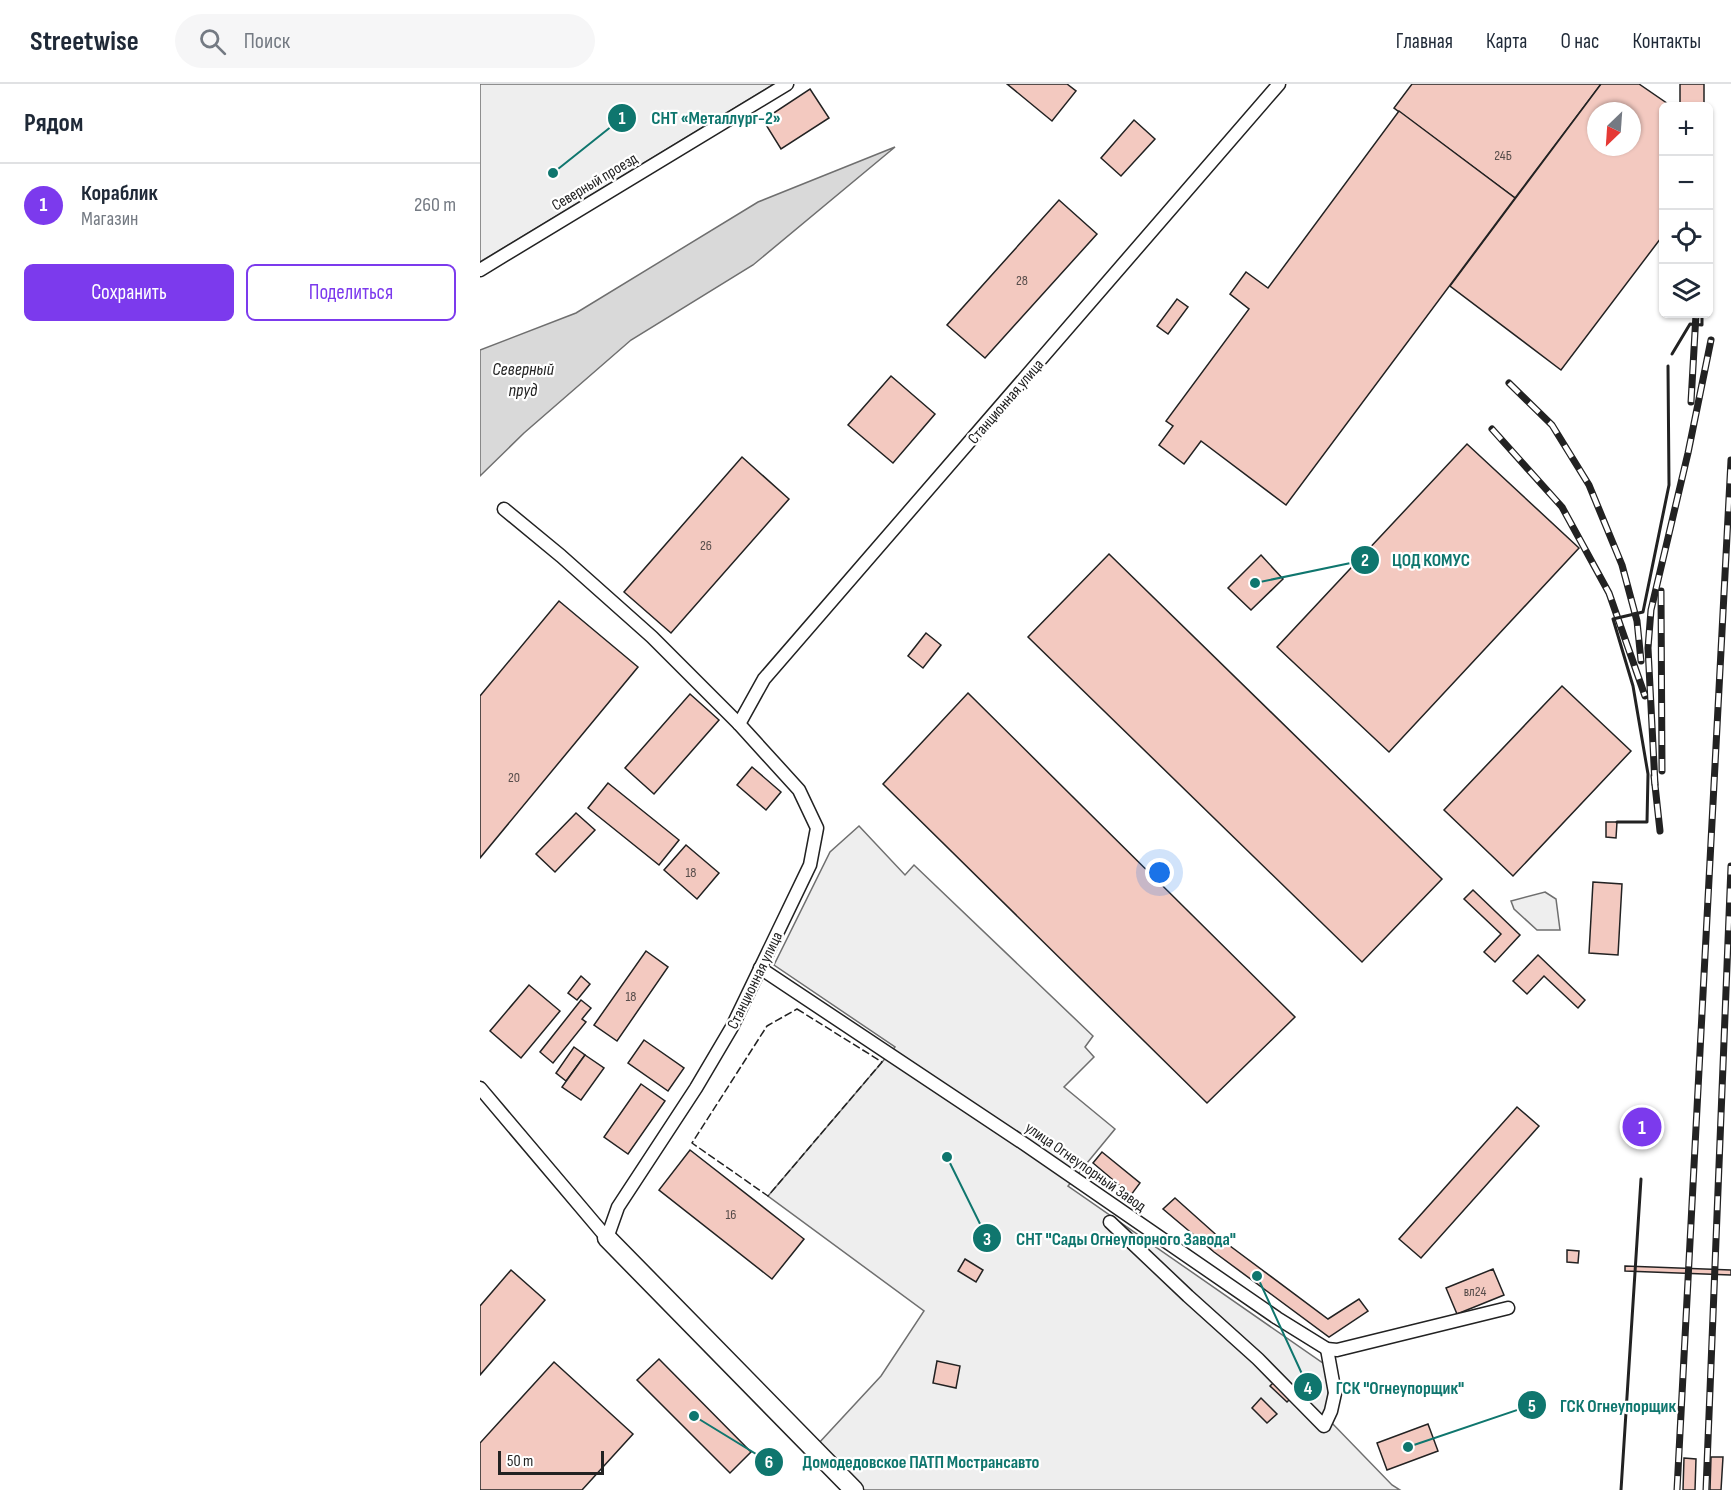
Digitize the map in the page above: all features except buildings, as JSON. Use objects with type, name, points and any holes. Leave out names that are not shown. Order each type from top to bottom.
[{"type":"street","name":"Северный проезд","points":[[480,270],[787,84]]},
{"type":"street","name":"Станционная улица","points":[[739,724],[764,679],[1279,84]]},
{"type":"street","name":"Станционная улица","points":[[504,509],[652,637],[739,724],[799,790],[817,828],[810,865],[732,1027],[696,1088],[618,1207],[607,1238]]},
{"type":"street","name":"улица Огнеупорный Завод","points":[[760,968],[1026,1145],[1277,1318],[1327,1349]]},
{"type":"street","points":[[480,1088],[607,1238],[854,1490]]},
{"type":"street","points":[[1110,1222],[1258,1359],[1324,1426],[1331,1411],[1335,1393],[1327,1349],[1337,1350],[1508,1308]]},
{"type":"shaded area","points":[[480,84],[774,84],[480,262]]},
{"type":"shaded area","points":[[859,826],[905,875],[914,865],[1093,1036],[1085,1047],[1094,1057],[1064,1087],[1115,1129],[1068,1186],[1327,1366],[1329,1420],[1392,1485],[1400,1490],[863,1490],[818,1444],[881,1376],[924,1311],[768,1196],[895,1047],[774,965],[830,852]]},
{"type":"shaded area","points":[[1545,892],[1556,899],[1560,930],[1537,930],[1514,909],[1511,901]]},
{"type":"water","name":"Северный пруд","points":[[895,147],[753,265],[631,340],[524,433],[480,476],[480,350],[576,313],[758,202]]},
{"type":"railway","points":[[1691,402],[1696,318]]},
{"type":"railway","points":[[1655,784],[1648,648],[1651,610],[1688,453],[1711,340]]},
{"type":"railway","points":[[1509,383],[1552,425],[1589,485],[1622,565],[1637,621],[1641,661]]},
{"type":"railway","points":[[1492,429],[1562,507],[1609,593],[1645,696]]},
{"type":"railway","points":[[1677,1490],[1731,460]]},
{"type":"railway","points":[[1661,591],[1662,771]]},
{"type":"railway","points":[[1654,776],[1660,831]]},
{"type":"railway","points":[[1706,1490],[1731,866]]},
{"type":"fence","points":[[797,1009],[882,1062],[768,1196],[692,1143],[767,1026],[797,1009]]},
{"type":"wall","points":[[1672,354],[1690,324],[1702,325],[1702,318]]},
{"type":"wall","points":[[1617,822],[1647,822],[1648,774],[1633,686],[1613,619],[1643,612],[1669,485],[1668,366]]},
{"type":"wall","points":[[1621,1490],[1641,1179]]},
{"type":"place","name":"СНТ «Металлург-2»","points":[[553,173]]},
{"type":"place","name":"ЦОД КОМУС","points":[[1255,583]]},
{"type":"place","name":"Кораблик","points":[[1642,1127]]},
{"type":"place","name":"СНТ \"Сады Огнеупорного Завода\"","points":[[947,1157]]},
{"type":"place","name":"ГСК \"Огнеупорщик\"","points":[[1257,1276]]},
{"type":"place","name":"Домодедовское ПАТП Мострансавто","points":[[694,1416]]},
{"type":"place","name":"ГСК Огнеупорщик","points":[[1408,1447]]}]
